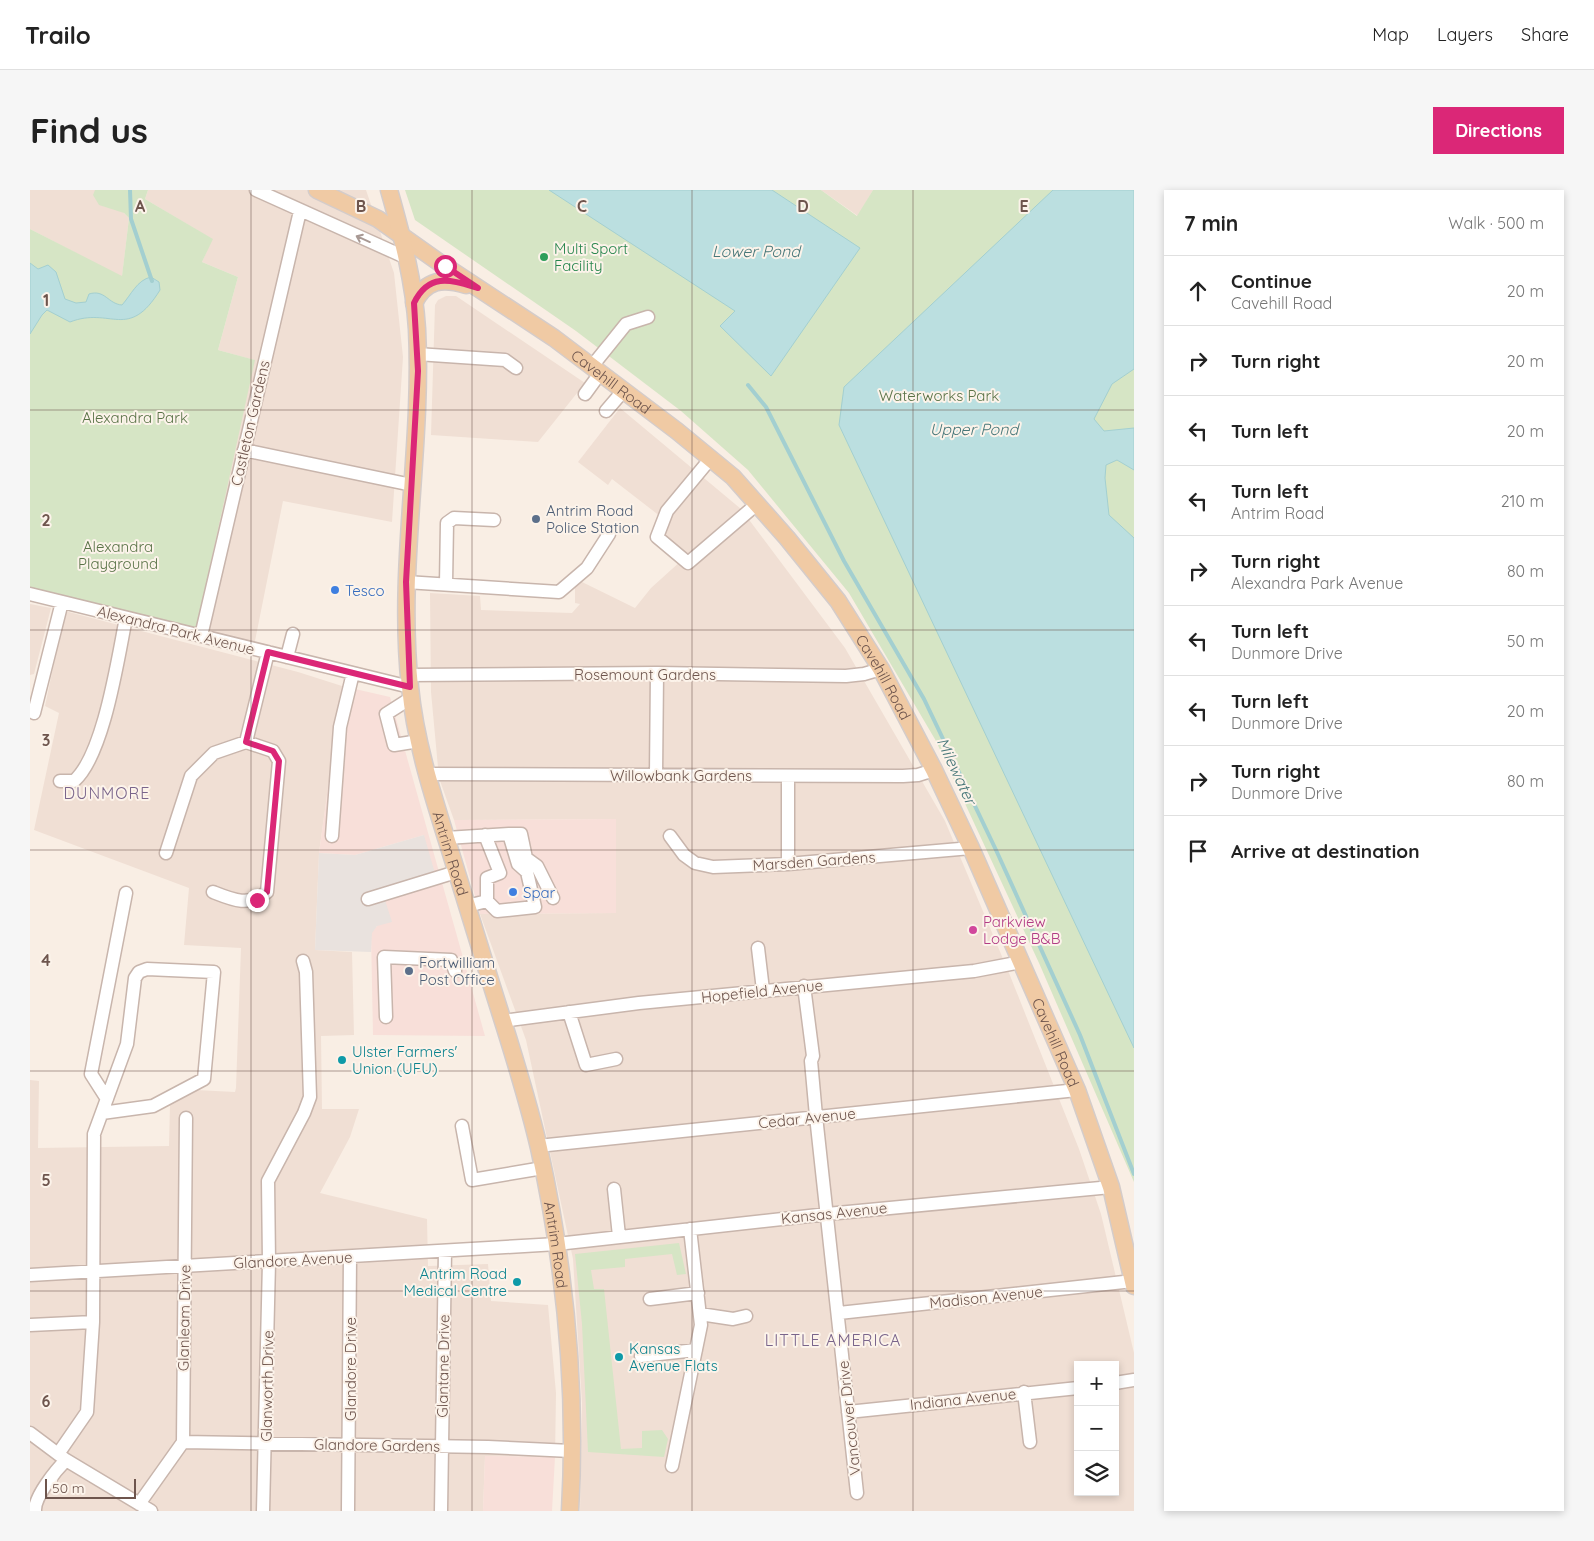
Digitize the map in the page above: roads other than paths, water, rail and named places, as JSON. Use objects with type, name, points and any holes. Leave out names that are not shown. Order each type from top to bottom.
[{"type":"main road","name":"Cavehill Road","points":[[317,190],[378,219],[597,368],[712,458],[733,477],[757,504],[838,601],[881,669],[934,770],[971,848],[1077,1090],[1111,1187],[1133,1284]]},
{"type":"main road","name":"Antrim Road","points":[[389,190],[407,258],[414,303],[417,354],[406,582],[410,687],[419,741],[427,774],[502,1021],[543,1168],[557,1244],[567,1332],[571,1451],[570,1511]]},
{"type":"main road","points":[[414,303],[419,294],[439,280],[447,280],[478,288]]},
{"type":"street","points":[[256,190],[407,258]]},
{"type":"street","name":"Castleton Gardens","points":[[201,636],[300,211]]},
{"type":"street","points":[[585,394],[597,368],[626,324],[648,318]]},
{"type":"street","points":[[417,354],[505,360],[516,368]]},
{"type":"street","points":[[606,411],[624,390]]},
{"type":"street","points":[[244,450],[412,485]]},
{"type":"street","points":[[712,458],[667,511],[657,536],[688,563],[757,504]]},
{"type":"street","points":[[446,584],[446,523],[454,518],[494,520]]},
{"type":"street","points":[[406,582],[559,592],[587,568],[610,534]]},
{"type":"street","name":"Alexandra Park Avenue","points":[[30,594],[410,687]]},
{"type":"street","points":[[34,713],[62,602]]},
{"type":"street","points":[[60,781],[74,781],[88,765],[110,696],[126,618]]},
{"type":"street","points":[[287,657],[293,634]]},
{"type":"street","points":[[246,742],[268,652]]},
{"type":"street","name":"Rosemount Gardens","points":[[410,687],[657,673],[846,676],[864,674],[881,669]]},
{"type":"street","points":[[332,836],[340,727],[353,673]]},
{"type":"street","points":[[656,775],[657,673]]},
{"type":"street","points":[[410,687],[386,714],[394,745],[419,741]]},
{"type":"street","points":[[166,853],[191,776],[214,753],[246,742],[273,751],[279,761],[267,892],[257,900],[235,900],[213,892]]},
{"type":"street","name":"Willowbank Gardens","points":[[427,774],[918,776],[934,770]]},
{"type":"street","points":[[788,776],[788,864]]},
{"type":"street","points":[[485,835],[500,873],[486,878],[487,901],[497,911],[535,907],[527,872],[518,864],[509,834]]},
{"type":"street","points":[[446,838],[521,834],[526,858],[537,866],[553,898]]},
{"type":"street","name":"Marsden Gardens","points":[[670,836],[684,855],[695,863],[714,867],[788,864],[971,848]]},
{"type":"street","points":[[368,899],[456,872]]},
{"type":"street","points":[[107,1099],[91,1074],[126,892]]},
{"type":"street","points":[[466,906],[487,901]]},
{"type":"street","points":[[758,948],[763,990]]},
{"type":"street","points":[[386,1017],[384,957],[451,960],[455,971]]},
{"type":"street","name":"Glanworth Drive","points":[[263,1511],[269,1262],[268,1181],[304,1113],[310,1097],[306,972],[303,961]]},
{"type":"street","name":"Hopefield Avenue","points":[[502,1021],[763,990],[974,971],[1021,962]]},
{"type":"street","points":[[35,1511],[34,1504],[87,1412],[93,1322],[94,1134],[127,1044],[135,978],[139,972],[147,970],[214,972],[204,1079],[153,1106],[102,1113]]},
{"type":"street","name":"Vancouver Drive","points":[[804,986],[814,1056],[811,1060],[816,1116],[839,1313],[857,1493]]},
{"type":"street","points":[[569,1012],[586,1065],[616,1059]]},
{"type":"street","name":"Cedar Avenue","points":[[538,1146],[1077,1090]]},
{"type":"street","name":"Glanleam Drive","points":[[182,1442],[186,1118]]},
{"type":"street","points":[[462,1126],[472,1180],[543,1168]]},
{"type":"street","name":"Kansas Avenue","points":[[557,1244],[827,1214],[1111,1187]]},
{"type":"street","points":[[614,1189],[619,1236]]},
{"type":"street","points":[[672,1466],[702,1324],[690,1229]]},
{"type":"street","name":"Glandore Avenue","points":[[30,1275],[557,1244]]},
{"type":"street","name":"Glantane Drive","points":[[441,1511],[445,1250]]},
{"type":"street","name":"Glandore Drive","points":[[348,1511],[350,1257]]},
{"type":"street","name":"Madison Avenue","points":[[839,1313],[1133,1284]]},
{"type":"street","points":[[650,1299],[698,1294]]},
{"type":"street","points":[[700,1314],[733,1319],[746,1316]]},
{"type":"street","points":[[30,1325],[93,1322]]},
{"type":"street","points":[[641,1356],[696,1350]]},
{"type":"street","points":[[1119,1382],[1134,1380]]},
{"type":"street","name":"Indiana Avenue","points":[[848,1412],[1024,1392],[1074,1388]]},
{"type":"street","points":[[1024,1392],[1030,1442]]},
{"type":"street","points":[[30,1433],[62,1457],[150,1511]]},
{"type":"street","points":[[140,1504],[182,1442]]},
{"type":"street","name":"Glandore Gardens","points":[[182,1442],[442,1446],[571,1451]]},
{"type":"water","name":"Lower Pond","points":[[549,190],[772,190],[860,248],[771,376],[720,326],[735,311]]},
{"type":"water","name":"Upper Pond","points":[[1053,190],[1134,190],[1134,369],[1112,384],[1094,419],[1104,431],[1134,428],[1134,470],[1117,460],[1106,465],[1105,478],[1109,515],[1134,538],[1134,1048],[839,425],[844,387]]},
{"type":"water","points":[[30,263],[38,269],[48,265],[56,272],[65,299],[76,303],[86,302],[89,294],[99,293],[113,302],[122,305],[142,281],[151,277],[159,282],[160,290],[149,306],[138,315],[128,319],[84,318],[70,322],[47,310],[30,334]]},
{"type":"waterway","name":"Milewater","points":[[130,190],[131,219],[152,281]]},
{"type":"waterway","name":"Milewater","points":[[748,385],[766,407],[844,561],[924,699],[996,850],[1080,1035],[1134,1174]]},
{"type":"place","name":"Multi Sport Facility","points":[[544,257]]},
{"type":"place","name":"Antrim Road Police Station","points":[[536,519]]},
{"type":"place","name":"Tesco","points":[[335,590]]},
{"type":"place","name":"Spar","points":[[513,892]]},
{"type":"place","name":"Parkview Lodge B&B","points":[[973,930]]},
{"type":"place","name":"Fortwilliam Post Office","points":[[409,971]]},
{"type":"place","name":"Ulster Farmers' Union (UFU)","points":[[342,1060]]},
{"type":"place","name":"Antrim Road Medical Centre","points":[[517,1282]]},
{"type":"place","name":"Kansas Avenue Flats","points":[[619,1357]]},
{"type":"district","name":"DUNMORE","points":[[107,793]]},
{"type":"district","name":"LITTLE AMERICA","points":[[833,1340]]},
{"type":"park label","name":"Waterworks Park","points":[[939,395]]},
{"type":"park label","name":"Alexandra Park","points":[[135,417]]},
{"type":"park label","name":"Alexandra Playground","points":[[118,554]]}]
